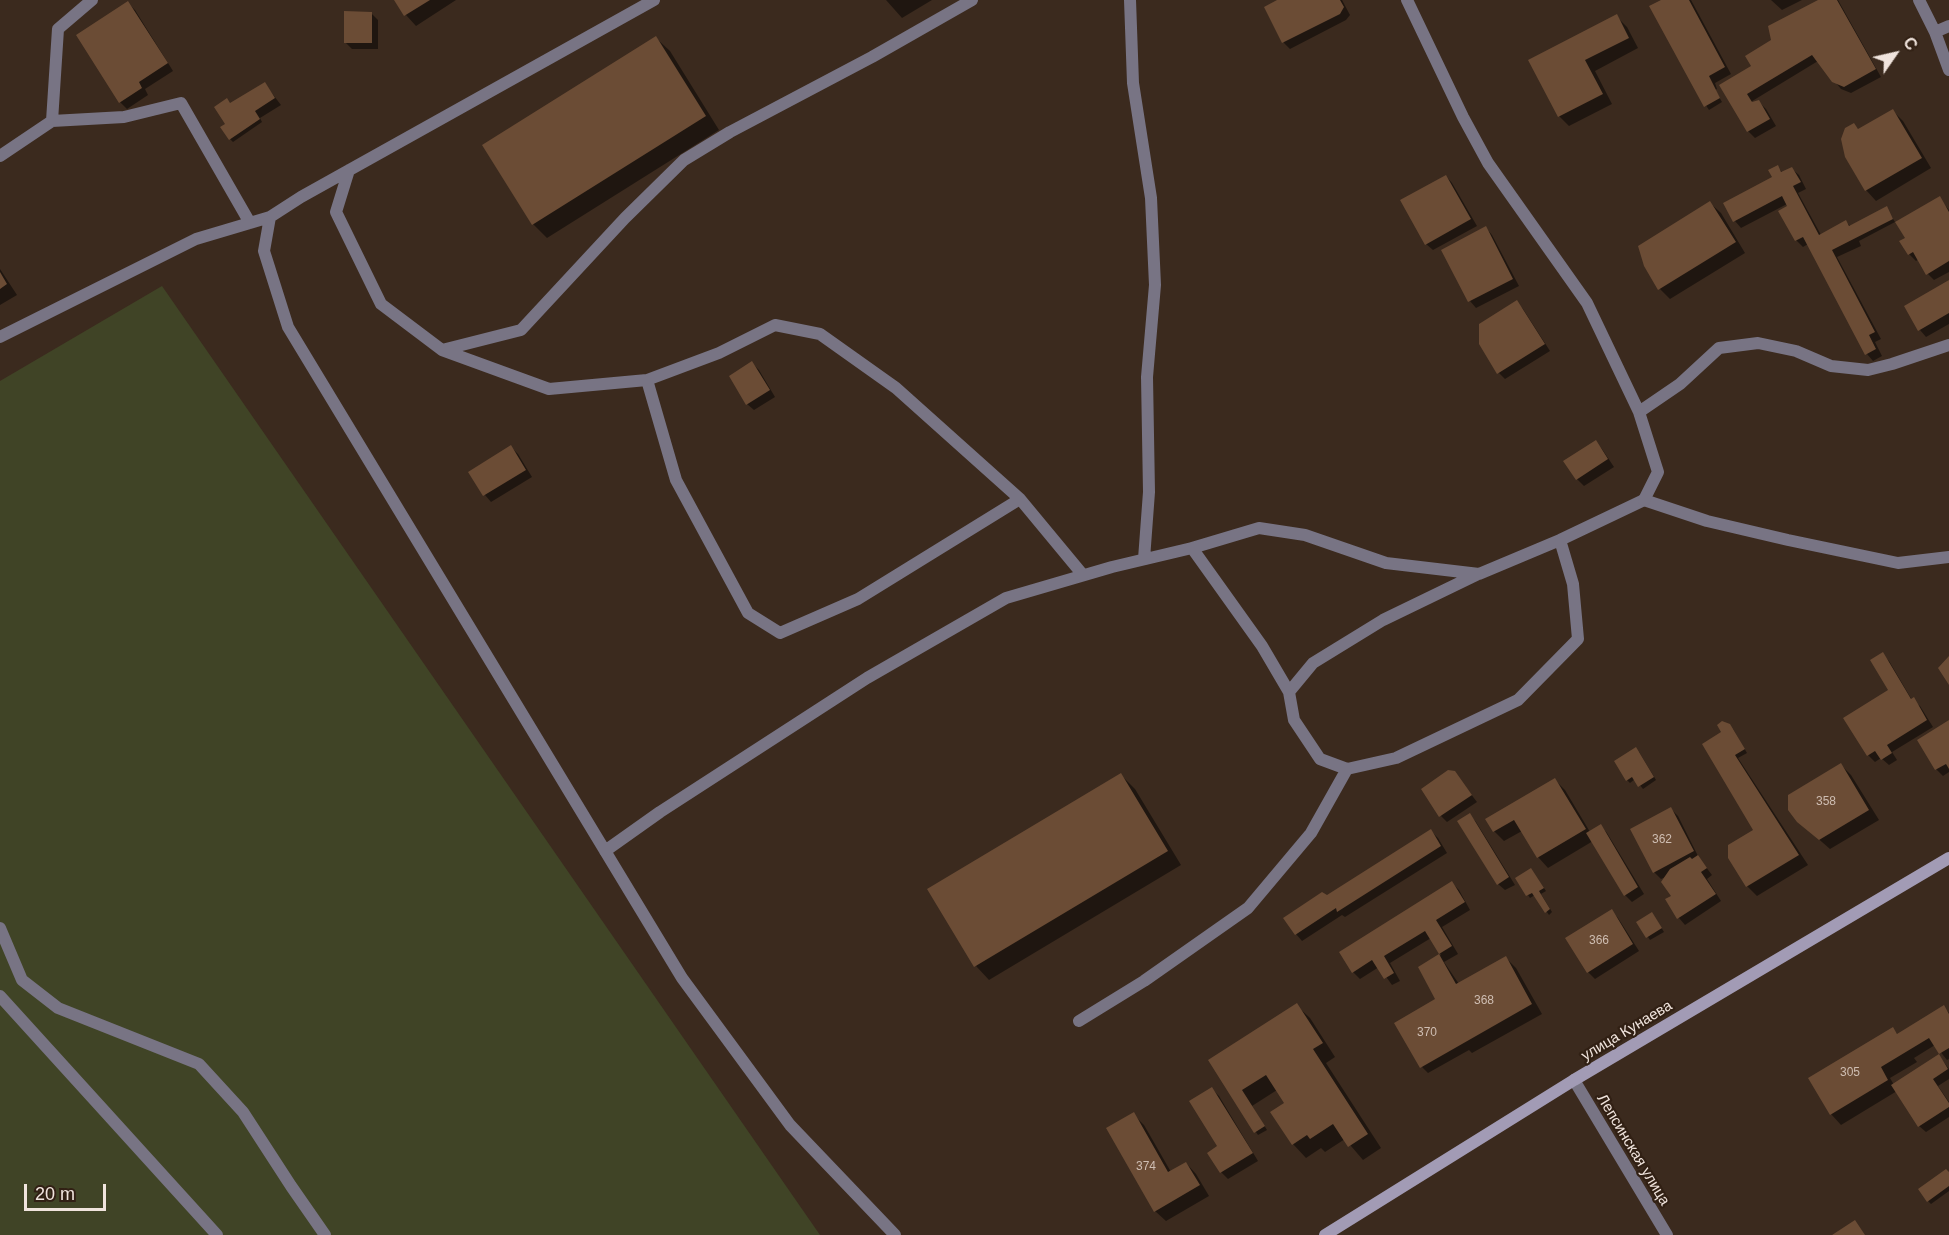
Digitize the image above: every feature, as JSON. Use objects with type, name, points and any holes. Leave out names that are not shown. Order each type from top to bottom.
[{"type":"main road","name":"улица Кунаева","points":[[1325,1235],[1574,1080],[1949,858]]},
{"type":"street","points":[[52,121],[58,29],[92,0]]},
{"type":"street","points":[[0,337],[196,240],[270,217],[301,197],[654,0]]},
{"type":"street","points":[[442,350],[521,330],[625,218],[684,160],[730,132],[872,57],[972,0]]},
{"type":"street","points":[[1130,0],[1133,83],[1151,198],[1155,285],[1147,377],[1149,492],[1144,560]]},
{"type":"street","points":[[1289,692],[1312,663],[1383,620],[1644,500],[1658,472],[1639,412],[1587,303],[1488,163],[1463,117],[1407,0]]},
{"type":"street","points":[[1919,0],[1935,32],[1949,70]]},
{"type":"street","points":[[1935,32],[1949,26]]},
{"type":"street","points":[[0,156],[52,121],[124,117],[181,103],[250,223]]},
{"type":"street","points":[[350,170],[336,212],[381,304],[442,350],[549,389],[647,380],[719,353],[775,326],[820,334],[896,388],[1020,499],[1083,575]]},
{"type":"street","points":[[270,217],[264,251],[288,327],[682,978],[790,1125],[895,1235]]},
{"type":"street","points":[[1639,412],[1680,384],[1719,348],[1758,343],[1796,351],[1831,366],[1868,370],[1949,345]]},
{"type":"street","points":[[647,380],[676,480],[748,613],[780,633],[858,599],[1020,499]]},
{"type":"street","points":[[1644,500],[1707,521],[1898,563],[1949,557]]},
{"type":"street","points":[[605,851],[867,678],[1006,598],[1260,528],[1305,535],[1386,563],[1479,574]]},
{"type":"street","points":[[1192,548],[1262,646],[1289,692],[1294,720],[1320,759],[1347,769],[1396,759],[1518,700],[1578,639],[1573,584],[1560,540]]},
{"type":"street","points":[[1078,1021],[1144,981],[1248,908],[1311,833],[1347,769]]},
{"type":"street","points":[[0,928],[22,980],[58,1008],[199,1064],[243,1112],[325,1235]]},
{"type":"street","points":[[0,996],[217,1235]]},
{"type":"street","name":"Лепсинская улица","points":[[1574,1080],[1667,1235]]},
{"type":"green space","points":[[162,286],[820,1235],[0,1235],[0,381]]},
{"type":"building","points":[[394,0],[430,0],[404,16]]},
{"type":"building","points":[[1277,0],[1340,0],[1344,7],[1340,14],[1282,43],[1264,7]]},
{"type":"building","points":[[1661,0],[1689,0],[1725,67],[1709,76],[1720,98],[1704,107],[1649,6]]},
{"type":"building","points":[[1818,0],[1837,0],[1876,69],[1844,87],[1832,82],[1812,55],[1747,94],[1752,102],[1759,100],[1770,119],[1747,132],[1719,85],[1751,66],[1745,56],[1771,40],[1768,26]]},
{"type":"building","points":[[128,1],[168,63],[139,82],[142,88],[119,103],[76,35]]},
{"type":"building","points":[[344,11],[372,12],[372,43],[344,43]]},
{"type":"building","points":[[1617,14],[1629,38],[1585,60],[1603,94],[1558,117],[1528,60]]},
{"type":"building","points":[[656,36],[706,116],[532,225],[482,145]]},
{"type":"building","points":[[265,82],[275,98],[255,111],[260,119],[229,140],[220,127],[225,124],[214,107],[227,98],[230,103]]},
{"type":"building","points":[[1893,109],[1922,158],[1865,191],[1845,157],[1841,139],[1845,128],[1854,123],[1858,129]]},
{"type":"building","points":[[1778,165],[1781,172],[1792,167],[1801,182],[1793,186],[1819,235],[1846,220],[1849,226],[1887,206],[1893,219],[1832,250],[1875,332],[1869,335],[1876,349],[1865,355],[1803,237],[1795,241],[1778,211],[1787,206],[1782,196],[1733,222],[1723,203],[1772,177],[1768,170]]},
{"type":"building","points":[[1446,175],[1471,219],[1425,245],[1400,200]]},
{"type":"building","points":[[1940,196],[1949,212],[1949,261],[1926,275],[1913,252],[1908,255],[1899,241],[1905,238],[1895,222]]},
{"type":"building","points":[[1710,201],[1736,242],[1658,290],[1644,266],[1638,246]]},
{"type":"building","points":[[1486,226],[1513,279],[1468,302],[1441,250]]},
{"type":"building","points":[[0,272],[7,284],[0,289]]},
{"type":"building","points":[[1949,280],[1949,313],[1918,331],[1904,306]]},
{"type":"building","points":[[1517,300],[1545,344],[1497,374],[1479,344],[1479,324]]},
{"type":"building","points":[[752,361],[770,390],[746,405],[729,376]]},
{"type":"building","points":[[1596,440],[1608,459],[1576,480],[1563,461]]},
{"type":"building","points":[[511,445],[526,470],[483,496],[468,472]]},
{"type":"building","points":[[1883,652],[1911,699],[1914,697],[1927,720],[1887,745],[1892,753],[1881,760],[1875,751],[1867,756],[1843,718],[1888,690],[1870,660]]},
{"type":"building","points":[[1949,656],[1949,685],[1938,668]]},
{"type":"building","points":[[1949,720],[1949,769],[1946,764],[1935,770],[1917,740]]},
{"type":"building","points":[[1722,721],[1730,724],[1745,749],[1735,755],[1799,855],[1746,887],[1728,858],[1728,845],[1753,830],[1702,744],[1721,732],[1717,725]]},
{"type":"building","points":[[1636,747],[1654,777],[1638,787],[1632,777],[1626,781],[1614,761]]},
{"type":"building","points":[[1841,763],[1869,810],[1819,840],[1797,822],[1788,810],[1788,795]]},
{"type":"building","points":[[1448,770],[1455,771],[1472,795],[1439,817],[1421,789]]},
{"type":"building","points":[[1121,773],[1168,851],[974,967],[927,889]]},
{"type":"building","points":[[1555,778],[1586,829],[1537,858],[1514,820],[1493,832],[1485,819]]},
{"type":"building","points":[[1671,807],[1694,851],[1653,873],[1630,829]]},
{"type":"building","points":[[1470,813],[1509,877],[1497,885],[1457,821]]},
{"type":"building","points":[[1601,824],[1638,887],[1624,896],[1586,833]]},
{"type":"building","points":[[1431,829],[1441,846],[1337,912],[1336,908],[1295,935],[1283,918],[1322,892],[1327,895]]},
{"type":"building","points":[[1698,855],[1707,868],[1701,872],[1716,894],[1677,919],[1665,899],[1671,896],[1661,882],[1670,869]]},
{"type":"building","points":[[1531,868],[1544,888],[1539,891],[1550,909],[1545,913],[1532,893],[1526,896],[1515,878]]},
{"type":"building","points":[[1452,881],[1465,902],[1436,920],[1452,946],[1439,954],[1425,931],[1384,956],[1394,973],[1384,979],[1372,960],[1352,973],[1339,952]]},
{"type":"building","points":[[1612,909],[1633,944],[1587,973],[1565,938]]},
{"type":"building","points":[[1652,912],[1662,928],[1646,938],[1636,922]]},
{"type":"building","points":[[1439,954],[1456,984],[1506,956],[1532,1004],[1420,1068],[1394,1023],[1435,999],[1418,967]]},
{"type":"building","points":[[1297,1003],[1323,1043],[1313,1049],[1368,1134],[1348,1147],[1333,1124],[1310,1139],[1307,1135],[1292,1145],[1270,1112],[1284,1103],[1266,1075],[1242,1090],[1265,1126],[1254,1133],[1208,1060]]},
{"type":"building","points":[[1944,1005],[1949,1014],[1949,1048],[1939,1054],[1929,1038],[1881,1067],[1888,1080],[1830,1115],[1808,1078],[1893,1027],[1897,1034]]},
{"type":"building","points":[[1939,1054],[1948,1069],[1933,1079],[1949,1103],[1949,1107],[1918,1127],[1891,1085]]},
{"type":"building","points":[[1212,1087],[1253,1153],[1220,1173],[1207,1153],[1217,1146],[1189,1101]]},
{"type":"building","points":[[1134,1112],[1168,1172],[1186,1162],[1200,1185],[1154,1212],[1106,1128]]},
{"type":"building","points":[[1946,1169],[1949,1172],[1949,1186],[1927,1202],[1918,1189]]},
{"type":"building","points":[[1855,1220],[1865,1235],[1832,1235]]}]
